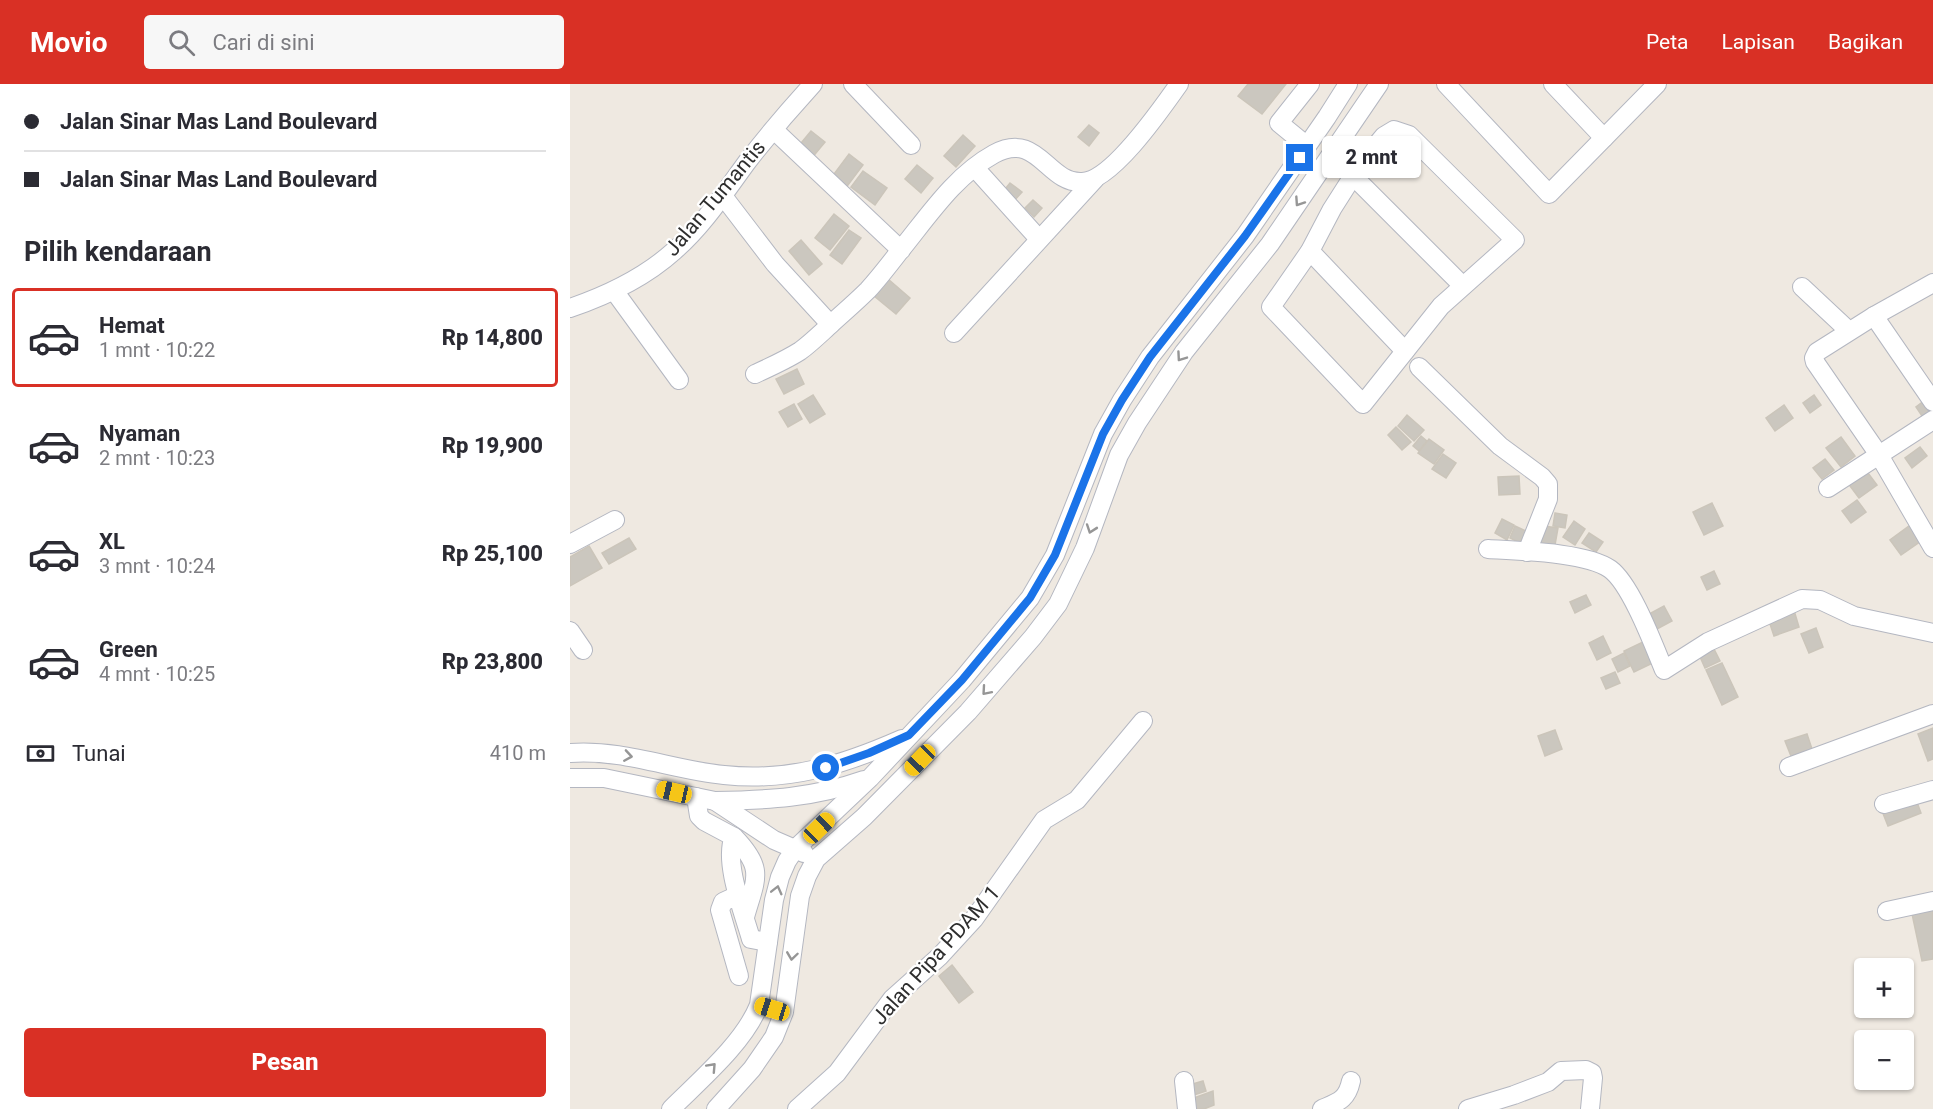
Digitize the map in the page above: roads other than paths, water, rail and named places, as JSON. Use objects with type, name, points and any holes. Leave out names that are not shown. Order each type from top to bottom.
[{"type":"street","name":"Jalan Tumantis","points":[[570,308],[615,291],[657,266],[676,250],[723,196],[813,84]]},
{"type":"street","points":[[853,84],[911,145]]},
{"type":"street","points":[[755,374],[799,351],[868,290],[938,202],[975,168],[996,153],[1020,148],[1033,152],[1060,175],[1071,181],[1084,183],[1108,171],[1138,139],[1179,84]]},
{"type":"street","points":[[1307,146],[1279,123],[1310,84]]},
{"type":"street","points":[[672,1109],[745,1031],[753,1019],[759,1005],[760,940],[780,876],[795,849],[870,778],[962,680],[1030,598],[1055,555],[1099,445],[1122,400],[1150,357],[1245,236],[1348,84]]},
{"type":"street","points":[[716,1109],[757,1061],[774,1037],[784,1012],[800,897],[816,859],[864,817],[968,712],[1033,637],[1058,604],[1085,548],[1119,455],[1137,423],[1184,352],[1270,244],[1379,84]]},
{"type":"street","points":[[1446,84],[1548,194],[1657,84]]},
{"type":"street","points":[[1553,84],[1604,138]]},
{"type":"street","points":[[1327,117],[1347,129]]},
{"type":"street","points":[[774,130],[901,250]]},
{"type":"street","points":[[1394,130],[1409,135],[1515,240],[1441,306],[1363,404],[1271,307],[1310,251],[1357,170],[1384,136],[1394,130]]},
{"type":"street","points":[[1337,146],[1463,286]]},
{"type":"street","points":[[975,168],[1040,239]]},
{"type":"street","points":[[954,333],[1095,178]]},
{"type":"street","points":[[723,196],[775,264],[830,324]]},
{"type":"street","points":[[1310,251],[1405,351]]},
{"type":"street","points":[[1933,283],[1849,331],[1817,352],[1814,358],[1880,455],[1933,548]]},
{"type":"street","points":[[1802,287],[1849,331]]},
{"type":"street","points":[[615,291],[679,380]]},
{"type":"street","points":[[1874,316],[1933,402]]},
{"type":"street","points":[[1419,367],[1500,446],[1548,483],[1548,499],[1527,552]]},
{"type":"street","points":[[1828,488],[1933,420]]},
{"type":"street","points":[[570,544],[615,520]]},
{"type":"street","points":[[1488,549],[1576,558],[1611,570],[1629,592],[1664,670],[1708,642],[1802,600],[1820,600],[1854,616],[1933,633]]},
{"type":"street","points":[[570,631],[583,650]]},
{"type":"street","points":[[1789,767],[1933,714]]},
{"type":"street","name":"Jalan Pipa PDAM 1","points":[[797,1109],[837,1073],[892,999],[940,956],[974,919],[1044,820],[1077,800],[1143,721]]},
{"type":"street","points":[[570,753],[618,754],[723,775],[779,776],[826,768],[869,753],[909,735]]},
{"type":"street","points":[[570,778],[604,778],[715,801],[781,799],[836,790],[870,778],[935,746]]},
{"type":"street","points":[[779,776],[781,799]]},
{"type":"street","points":[[1884,804],[1933,790]]},
{"type":"street","points":[[696,797],[699,816],[734,837],[754,864],[755,881],[745,917]]},
{"type":"street","points":[[715,801],[774,840],[816,859]]},
{"type":"street","points":[[734,837],[731,855],[738,895],[745,917],[760,940]]},
{"type":"street","points":[[738,895],[723,902],[720,910],[737,968],[760,940]]},
{"type":"street","points":[[1887,911],[1933,901]]},
{"type":"street","points":[[759,1005],[784,1012]]},
{"type":"street","points":[[1468,1109],[1548,1082],[1561,1071],[1586,1070],[1592,1073],[1593,1078],[1590,1109]]},
{"type":"street","points":[[1184,1081],[1187,1109]]},
{"type":"street","points":[[1322,1109],[1346,1096],[1350,1081]]}]
